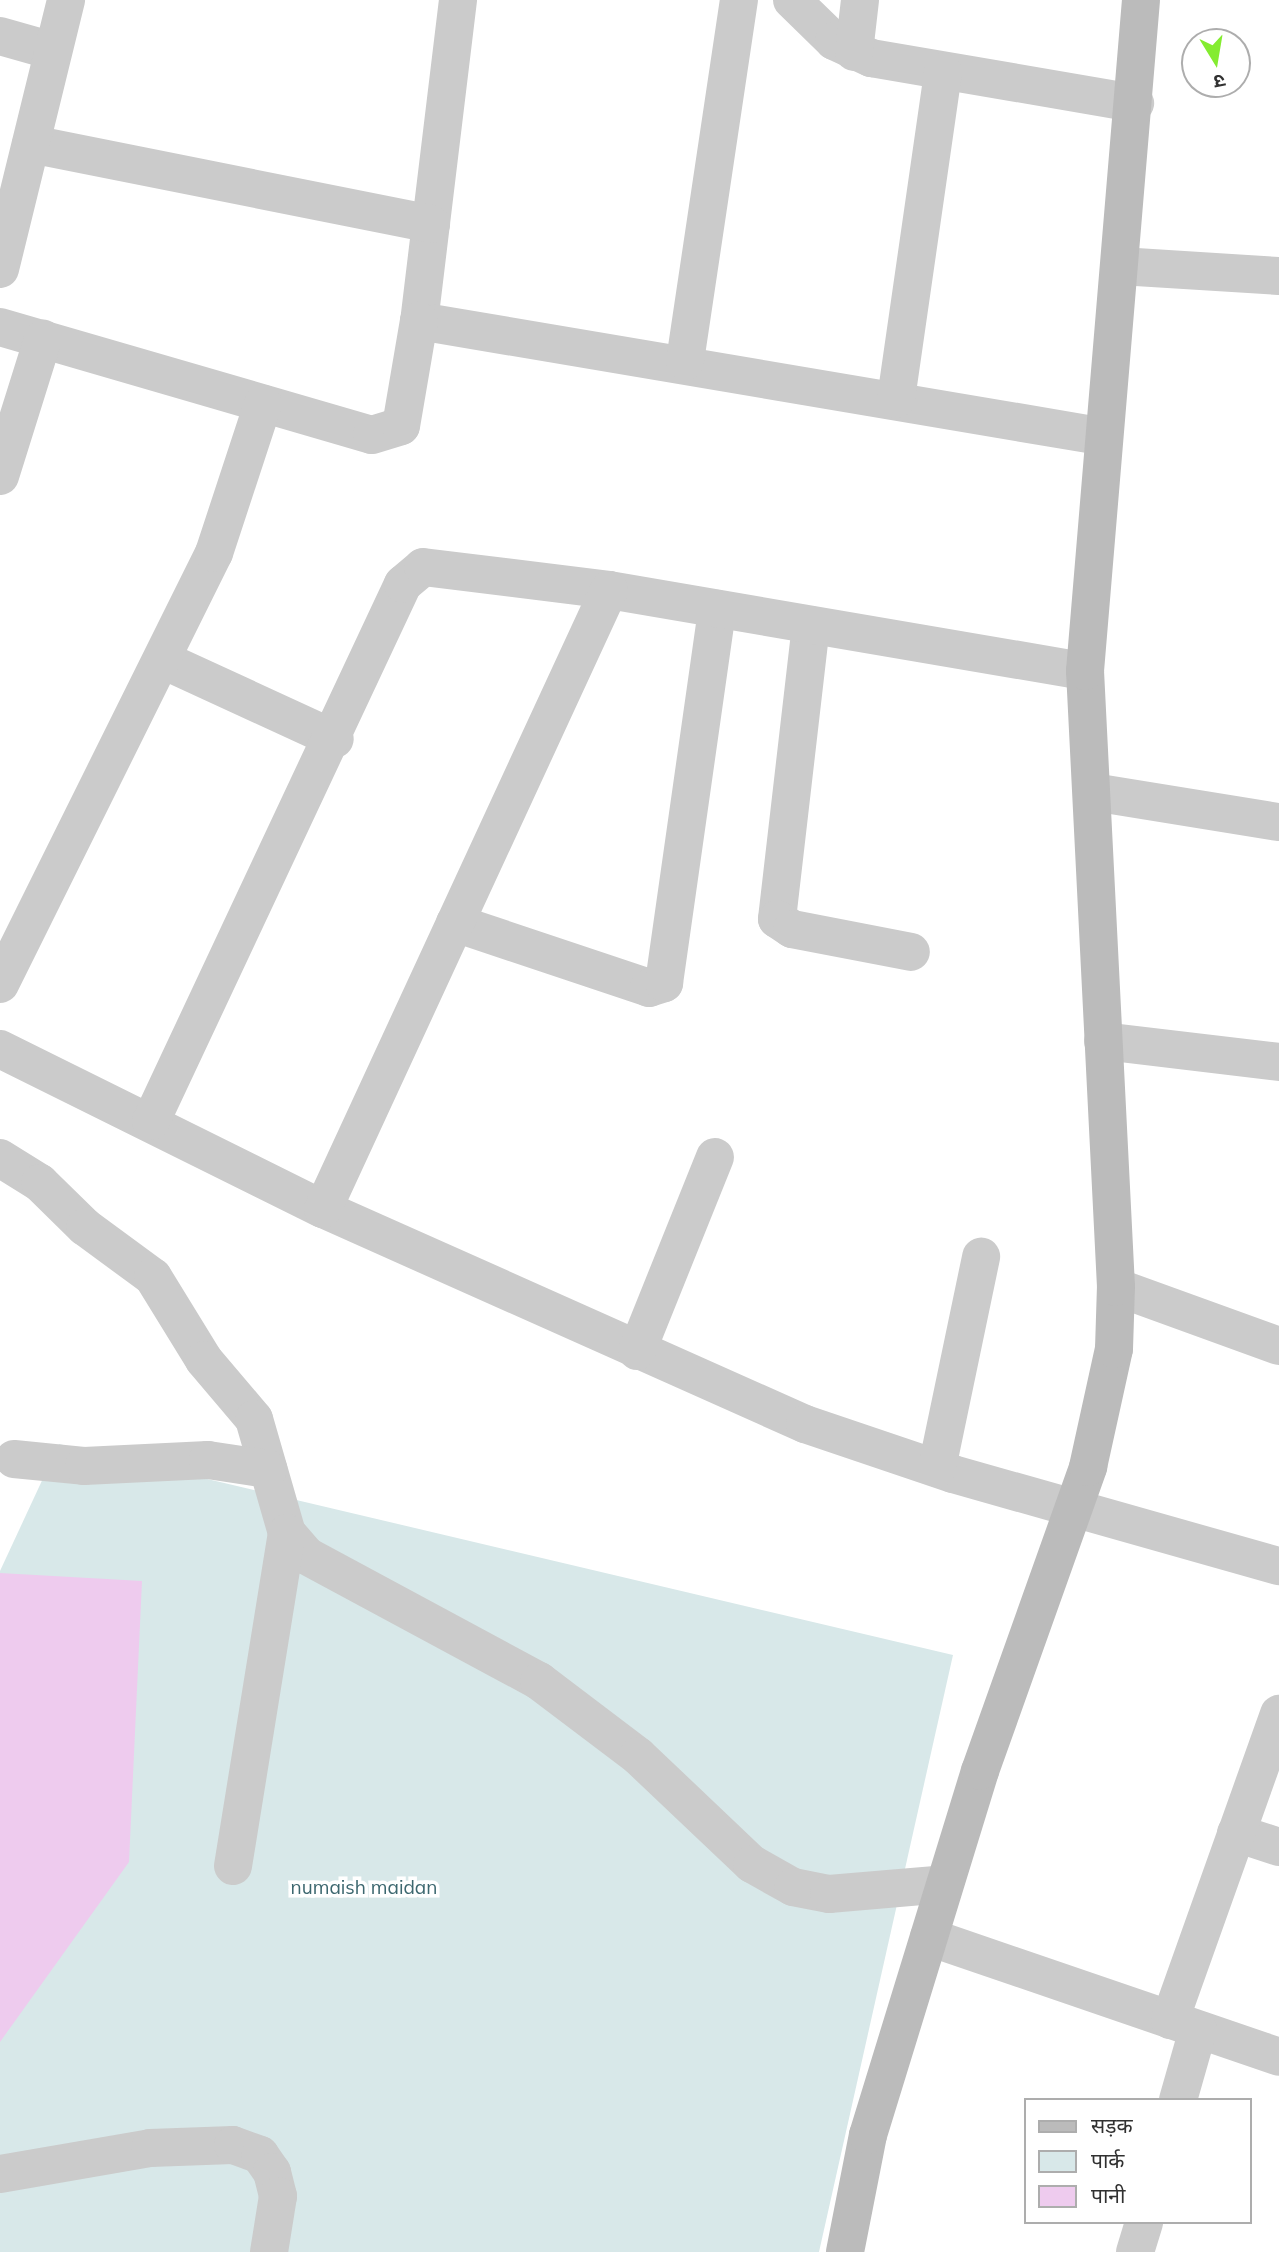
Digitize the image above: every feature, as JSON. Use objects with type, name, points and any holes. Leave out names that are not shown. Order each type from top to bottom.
[{"type":"street","points":[[0,269],[66,0]]},
{"type":"street","points":[[0,327],[372,435],[389,432],[401,426],[419,321],[458,0]]},
{"type":"street","points":[[685,361],[739,0]]},
{"type":"street","points":[[792,0],[854,52],[943,72],[1135,103]]},
{"type":"street","points":[[854,52],[860,0]]},
{"type":"street","points":[[845,2252],[868,2135],[945,1884],[1073,1506],[1105,1403],[1116,1287],[1085,671],[1101,436],[1135,103],[1141,0]]},
{"type":"street","points":[[0,36],[53,51]]},
{"type":"street","points":[[896,399],[943,72]]},
{"type":"street","points":[[31,144],[431,224]]},
{"type":"street","points":[[1120,266],[1279,276]]},
{"type":"street","points":[[419,321],[685,361],[1101,436]]},
{"type":"street","points":[[0,476],[43,339]]},
{"type":"street","points":[[0,984],[163,660],[228,519],[263,404]]},
{"type":"street","points":[[151,1121],[335,739],[403,584],[424,567],[609,590],[1085,671]]},
{"type":"street","points":[[323,1209],[609,590]]},
{"type":"street","points":[[455,923],[649,988],[664,983],[717,609]]},
{"type":"street","points":[[811,625],[777,919],[792,929],[911,952]]},
{"type":"street","points":[[163,660],[335,739]]},
{"type":"street","points":[[1093,792],[1279,822]]},
{"type":"street","points":[[1103,1041],[1279,1062]]},
{"type":"street","points":[[0,1049],[151,1121],[323,1209],[805,1424],[937,1468],[1279,1566]]},
{"type":"street","points":[[637,1351],[715,1157]]},
{"type":"street","points":[[0,1158],[40,1183],[85,1227],[153,1277],[204,1360],[254,1419],[287,1533],[307,1556],[539,1681],[638,1756],[752,1864],[793,1887],[829,1894],[945,1884]]},
{"type":"street","points":[[937,1468],[981,1257]]},
{"type":"street","points":[[1116,1287],[1279,1346]]},
{"type":"street","points":[[14,1459],[84,1466],[208,1460],[268,1469]]},
{"type":"street","points":[[233,1866],[287,1533]]},
{"type":"street","points":[[1178,2098],[1184,2025],[1236,1833],[1279,1714]]},
{"type":"street","points":[[1236,1833],[1279,1847]]},
{"type":"street","points":[[929,1937],[1279,2057]]},
{"type":"street","points":[[0,2174],[150,2148],[233,2145],[260,2155],[272,2172],[278,2196],[269,2252]]},
{"type":"street","points":[[1135,2252],[1143,2224]]},
{"type":"green space","name":"numaish maidan","points":[[59,1444],[953,1655],[819,2252],[0,2252],[0,1571]]},
{"type":"water","points":[[0,1573],[142,1581],[129,1862],[0,2042]]}]
